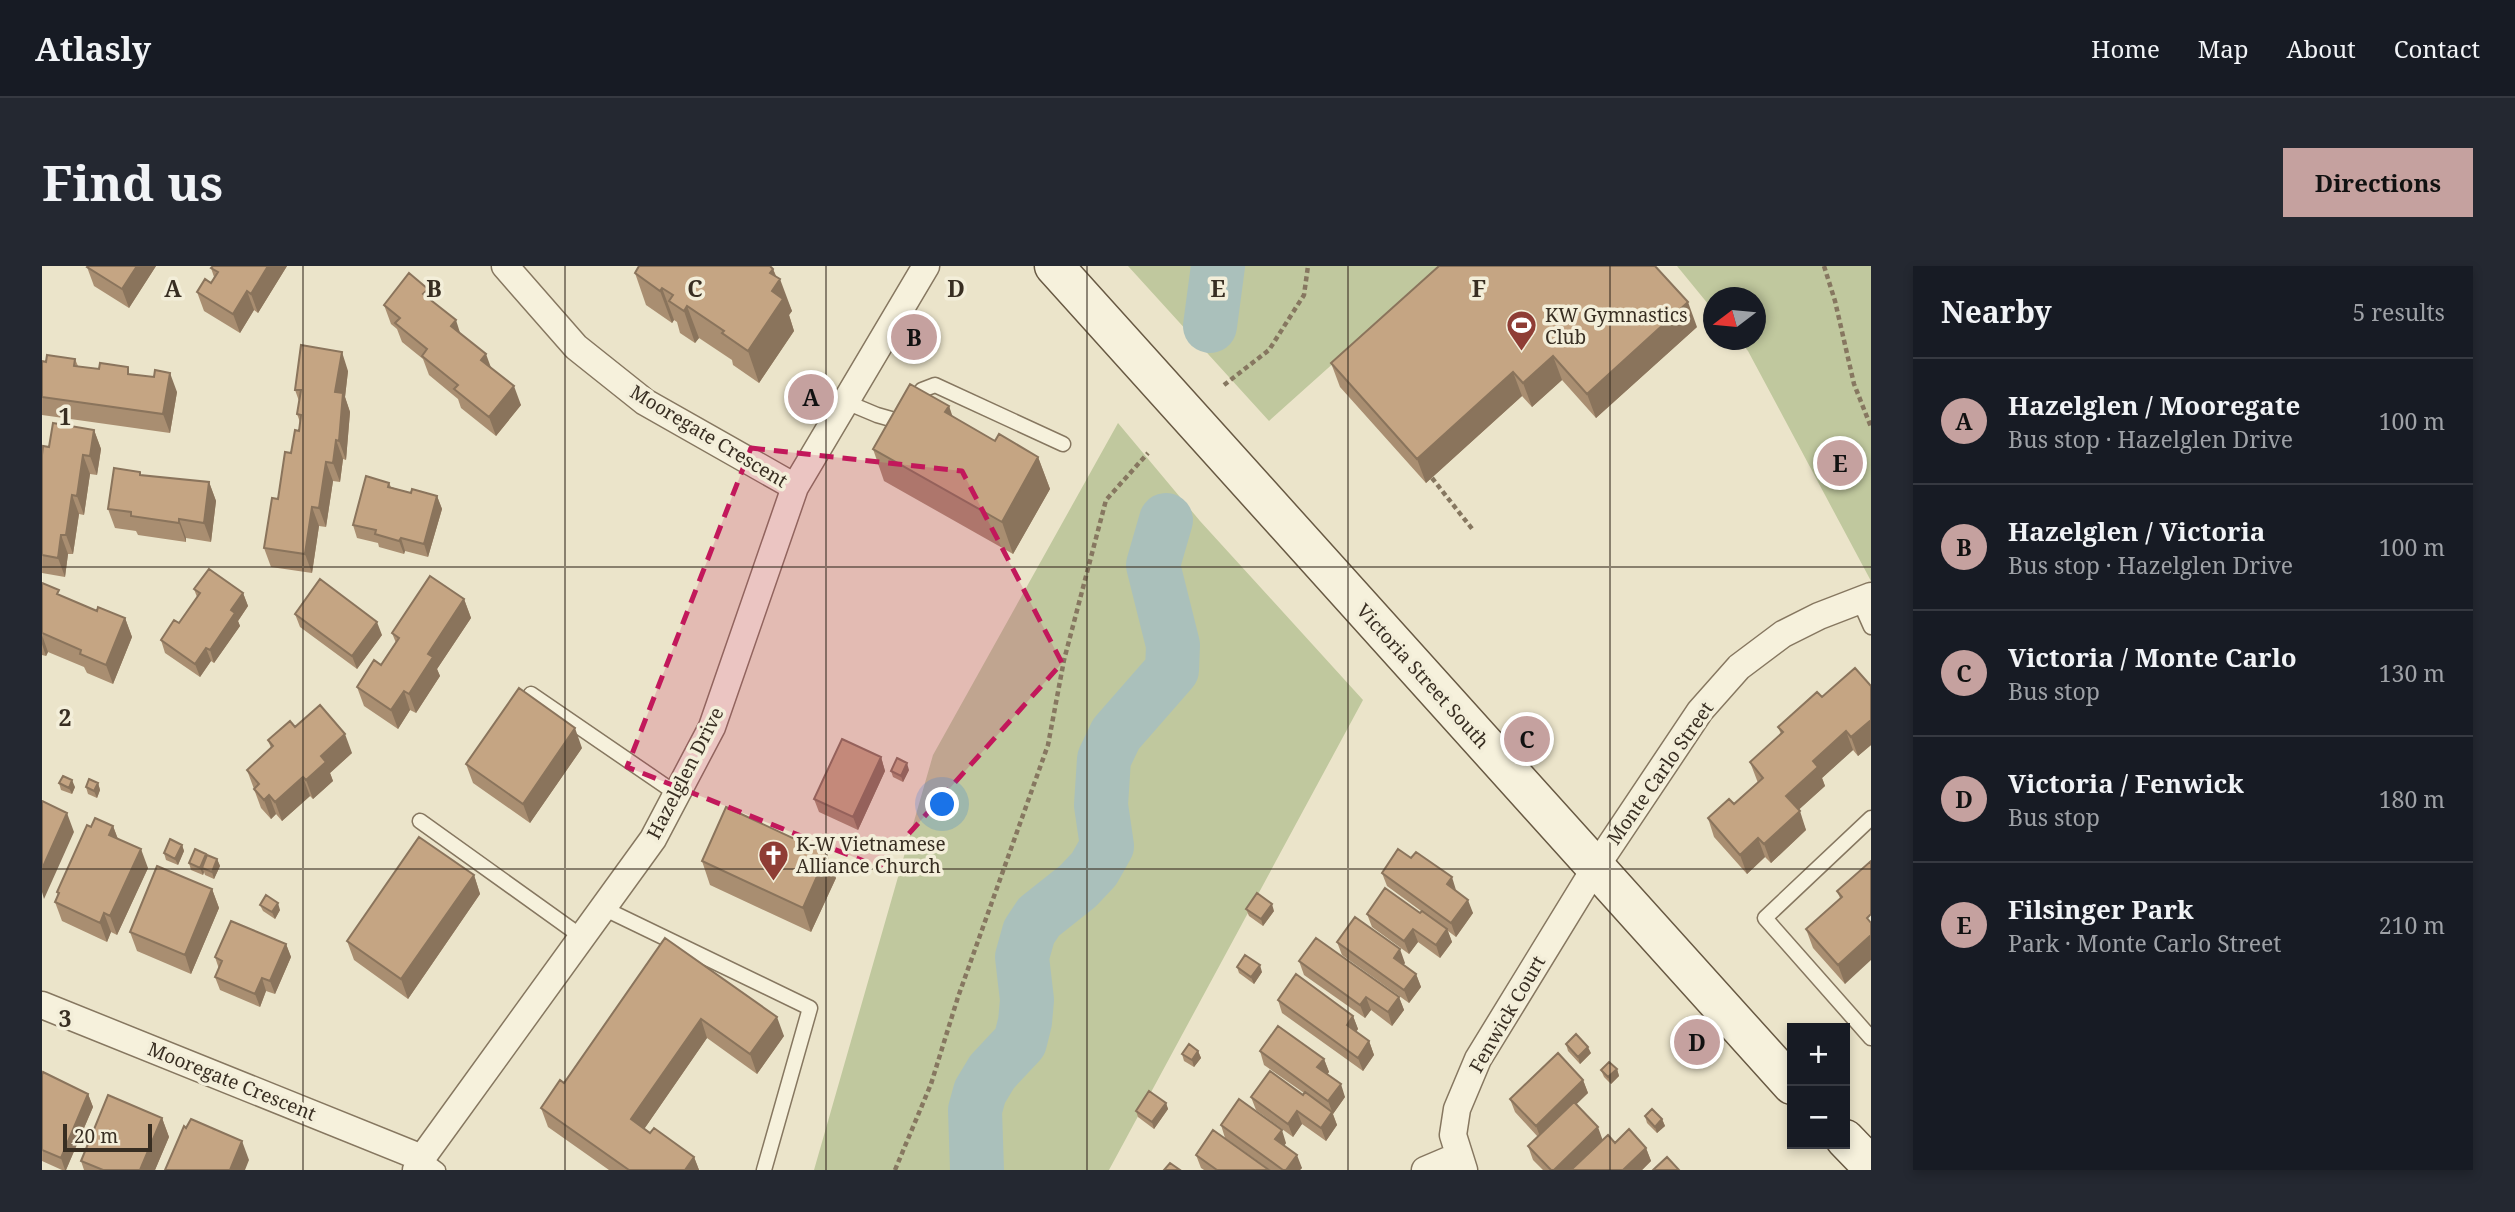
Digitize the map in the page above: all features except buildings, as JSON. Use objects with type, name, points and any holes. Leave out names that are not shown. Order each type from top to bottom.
[{"type":"main road","name":"Victoria Street South","points":[[1055,266],[1787,1079]]},
{"type":"main road","points":[[1850,1144],[1871,1166]]},
{"type":"street","name":"Mooregate Crescent","points":[[505,266],[576,347],[645,402],[795,487]]},
{"type":"street","name":"Hazelglen Drive","points":[[426,1166],[582,937],[653,839],[712,727],[795,487],[926,266]]},
{"type":"street","name":"Monte Carlo Street","points":[[1595,868],[1700,710],[1739,667],[1783,634],[1865,598]]},
{"type":"street","name":"Fenwick Court","points":[[1461,1163],[1453,1135],[1457,1109],[1478,1059],[1595,868]]},
{"type":"street","name":"Mooregate Crescent","points":[[42,1005],[426,1166]]},
{"type":"street","points":[[1425,1170],[1461,1163]]},
{"type":"lane","points":[[846,402],[898,421],[922,390],[935,385],[1063,444]]},
{"type":"lane","points":[[1865,598],[1871,627]]},
{"type":"lane","points":[[531,694],[677,794]]},
{"type":"lane","points":[[1871,818],[1765,918],[1871,1038]]},
{"type":"lane","points":[[420,821],[582,937]]},
{"type":"lane","points":[[603,908],[810,1008],[764,1170]]},
{"type":"path","points":[[1224,385],[1269,351],[1304,295],[1308,266]]},
{"type":"path","points":[[1824,266],[1854,384],[1871,427]]},
{"type":"path","points":[[895,1170],[931,1084],[958,997],[1048,745],[1064,660],[1106,500],[1148,453]]},
{"type":"path","points":[[1433,478],[1473,530]]},
{"type":"highlighted area","points":[[751,448],[962,471],[1062,663],[879,867],[627,767]]},
{"type":"green space","points":[[1128,266],[1442,266],[1269,421]]},
{"type":"green space","points":[[1677,266],[1871,266],[1871,581],[1747,350],[1766,350],[1766,287],[1703,287],[1703,298]]},
{"type":"green space","points":[[1118,423],[1200,521],[1363,700],[1109,1170],[814,1170],[933,755]]},
{"type":"waterway","points":[[1210,326],[1218,266]]},
{"type":"waterway","points":[[977,1170],[975,1110],[980,1092],[992,1072],[1020,1042],[1025,1022],[1027,1000],[1022,957],[1029,932],[1039,917],[1078,886],[1094,869],[1107,846],[1101,805],[1104,759],[1116,734],[1172,670],[1173,645],[1153,565],[1166,520]]},
{"type":"place","name":"Hazelglen / Victoria","points":[[914,337]]},
{"type":"place","name":"KW Gymnastics Club","points":[[1522,353]]},
{"type":"place","name":"Hazelglen / Mooregate","points":[[811,397]]},
{"type":"place","name":"Filsinger Park","points":[[1840,463]]},
{"type":"place","name":"Victoria / Monte Carlo","points":[[1527,739]]},
{"type":"place","name":"K-W Vietnamese Alliance Church","points":[[773,882]]},
{"type":"place","name":"Victoria / Fenwick","points":[[1697,1042]]}]
